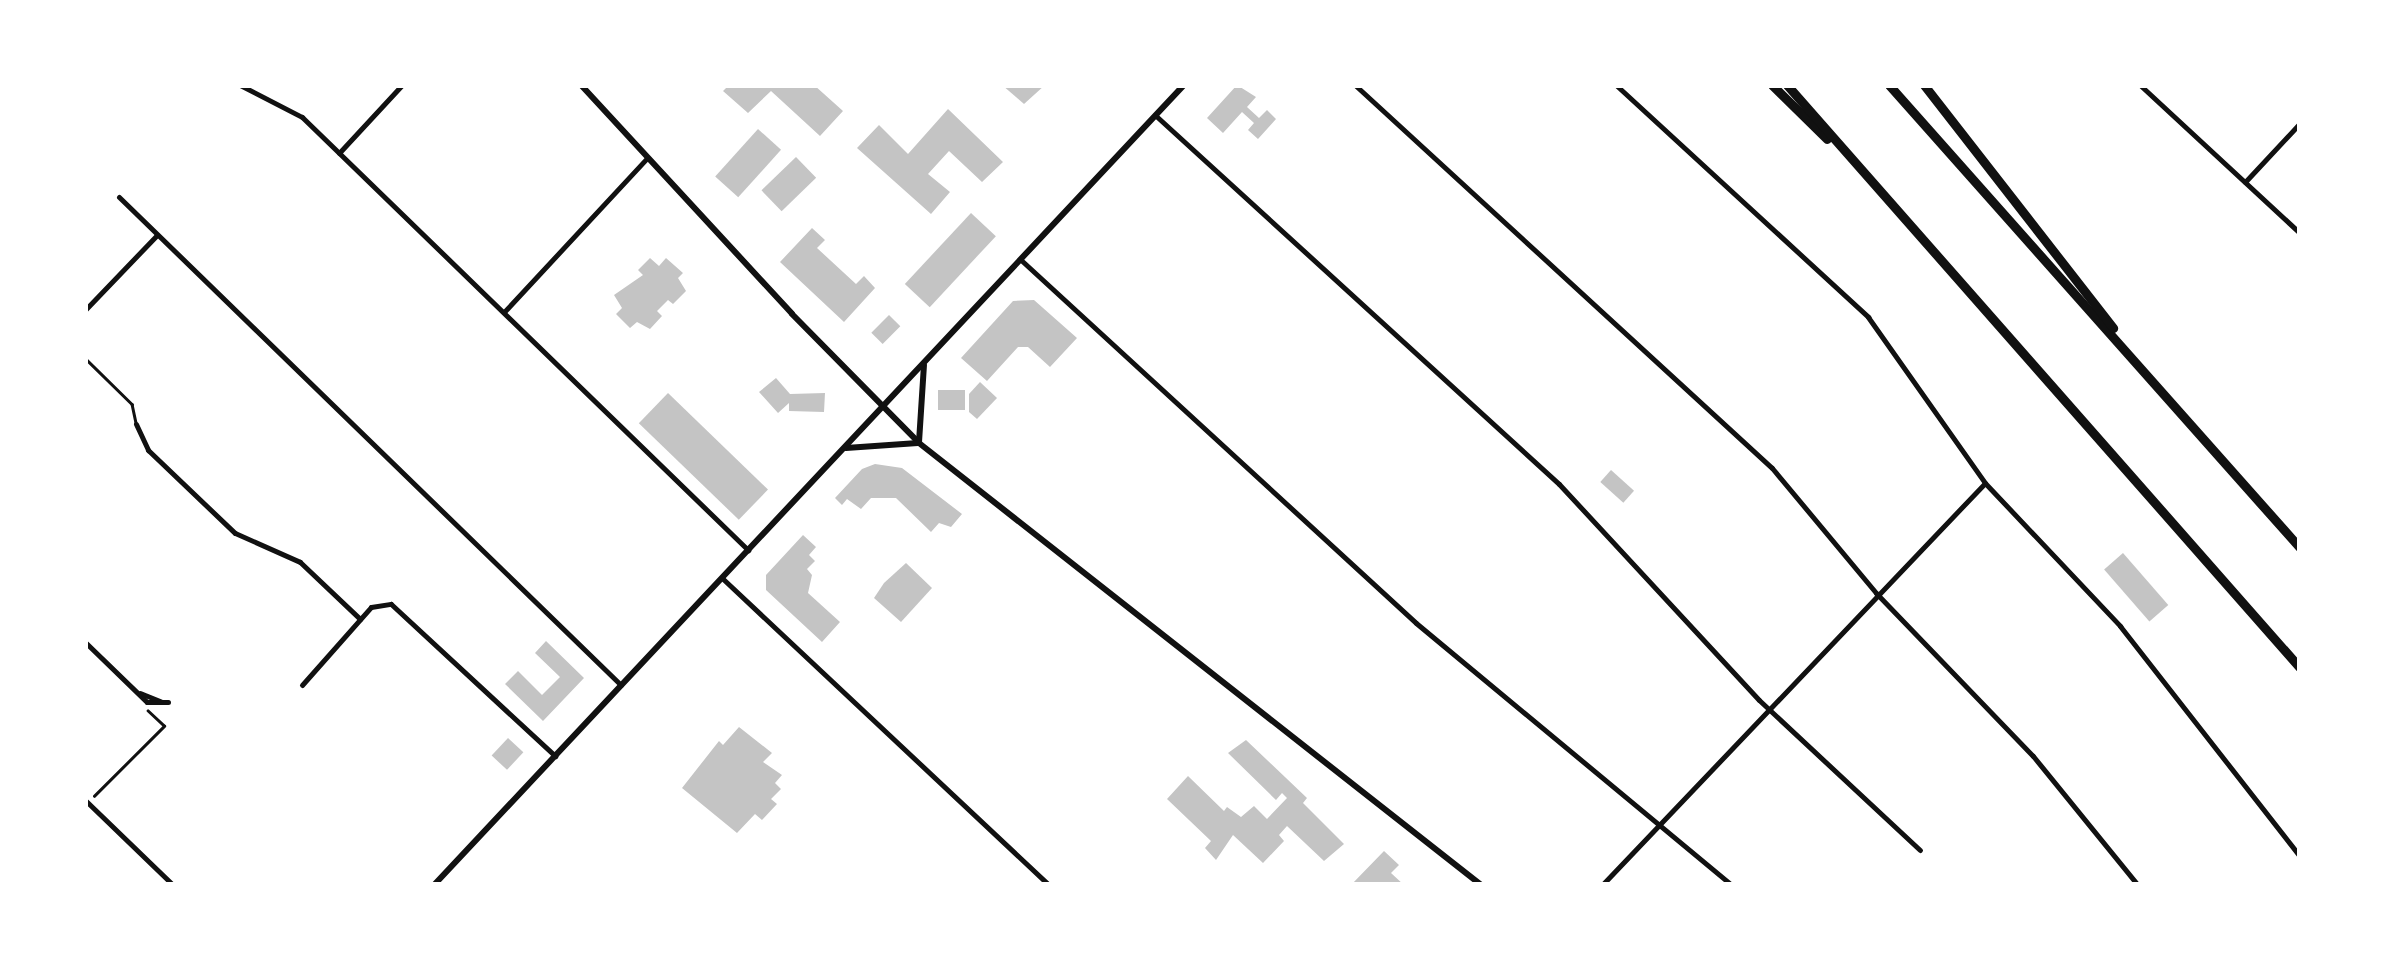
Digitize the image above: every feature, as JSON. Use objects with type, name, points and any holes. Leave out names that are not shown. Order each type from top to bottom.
[{"type":"highway","points":[[1772,85],[1878,190]]},
{"type":"highway","points":[[1787,85],[2300,668]]},
{"type":"highway","points":[[1889,85],[2300,548]]},
{"type":"highway","points":[[1924,85],[2160,389]]},
{"type":"main road","points":[[580,85],[919,443],[1003,514],[1480,885]]},
{"type":"main road","points":[[434,885],[1184,85]]},
{"type":"main road","points":[[919,443],[918,408],[924,364]]},
{"type":"main road","points":[[844,448],[919,443]]},
{"type":"street","points":[[240,85],[291,109],[748,550]]},
{"type":"street","points":[[339,153],[402,85]]},
{"type":"street","points":[[1355,85],[1772,468],[1876,593],[2033,756],[2138,885]]},
{"type":"street","points":[[1616,85],[1868,316],[1985,483],[2120,626],[2300,856]]},
{"type":"street","points":[[2140,85],[2300,234]]},
{"type":"street","points":[[1155,116],[1558,484],[1768,708],[1920,850]]},
{"type":"street","points":[[2245,182],[2300,122]]},
{"type":"street","points":[[504,312],[647,158]]},
{"type":"street","points":[[119,196],[621,686]]},
{"type":"street","points":[[85,310],[157,235]]},
{"type":"street","points":[[1021,260],[1416,622],[1732,885]]},
{"type":"street","points":[[136,424],[148,450],[235,533],[300,562],[360,619]]},
{"type":"street","points":[[1602,885],[1876,593],[1985,483]]},
{"type":"street","points":[[722,578],[1049,885]]},
{"type":"street","points":[[302,686],[377,604],[396,606],[555,756]]},
{"type":"street","points":[[85,642],[147,702],[168,702]]},
{"type":"street","points":[[86,802],[169,884]]},
{"type":"lane","points":[[85,358],[132,404],[136,424]]},
{"type":"path","points":[[86,802],[164,726],[145,708],[137,693]]},
{"type":"building","points":[[729,85],[814,85],[843,111],[820,136],[771,91],[748,113],[723,91]]},
{"type":"building","points":[[1002,85],[1045,85],[1024,104]]},
{"type":"building","points":[[1237,85],[1256,97],[1247,107],[1259,118],[1267,110],[1276,119],[1258,139],[1248,130],[1254,123],[1242,112],[1223,133],[1207,118]]},
{"type":"building","points":[[948,109],[1003,162],[982,182],[949,151],[928,174],[950,192],[931,214],[857,148],[879,125],[908,154]]},
{"type":"building","points":[[758,129],[781,150],[738,197],[715,177]]},
{"type":"building","points":[[796,157],[816,178],[782,211],[761,190]]},
{"type":"building","points":[[971,213],[996,236],[930,307],[905,284]]},
{"type":"building","points":[[812,228],[825,240],[817,248],[856,284],[864,276],[875,288],[844,322],[780,262]]},
{"type":"building","points":[[650,258],[659,266],[666,258],[683,273],[678,278],[686,291],[673,304],[668,300],[657,311],[662,316],[650,329],[637,322],[630,328],[616,314],[622,308],[614,295],[643,275],[638,270]]},
{"type":"building","points":[[1034,300],[1077,338],[1050,367],[1028,347],[1018,347],[987,381],[961,358],[1013,301]]},
{"type":"building","points":[[889,315],[900,326],[883,344],[871,333]]},
{"type":"building","points":[[776,378],[790,394],[825,393],[824,412],[789,411],[789,403],[778,413],[759,392]]},
{"type":"building","points":[[980,382],[997,398],[977,419],[969,412],[969,394]]},
{"type":"building","points":[[938,390],[965,390],[965,410],[938,410]]},
{"type":"building","points":[[668,393],[768,490],[739,520],[639,423]]},
{"type":"building","points":[[875,464],[902,468],[962,514],[951,527],[939,523],[931,532],[896,498],[871,498],[861,509],[847,499],[842,505],[835,498],[862,469]]},
{"type":"building","points":[[1611,470],[1634,491],[1623,503],[1600,482]]},
{"type":"building","points":[[803,535],[816,547],[809,555],[815,561],[807,569],[812,575],[808,593],[840,622],[822,642],[766,590],[766,575]]},
{"type":"building","points":[[2123,553],[2168,605],[2149,621],[2104,569]]},
{"type":"building","points":[[906,563],[932,588],[901,622],[874,598]]},
{"type":"building","points":[[546,641],[584,678],[543,721],[505,684],[518,671],[542,695],[560,677],[535,653]]},
{"type":"building","points":[[739,727],[772,753],[763,762],[782,775],[775,783],[781,789],[771,799],[777,804],[762,820],[755,814],[737,833],[682,788],[719,741],[723,745]]},
{"type":"building","points":[[508,738],[523,752],[507,770],[492,756]]},
{"type":"building","points":[[1246,740],[1307,798],[1303,803],[1344,844],[1324,861],[1287,826],[1279,835],[1284,841],[1263,863],[1233,835],[1216,860],[1205,848],[1211,841],[1167,799],[1188,776],[1224,811],[1227,807],[1241,817],[1254,806],[1267,819],[1287,798],[1282,793],[1276,800],[1228,753]]},
{"type":"building","points":[[1384,851],[1399,865],[1391,873],[1404,885],[1351,885]]}]
